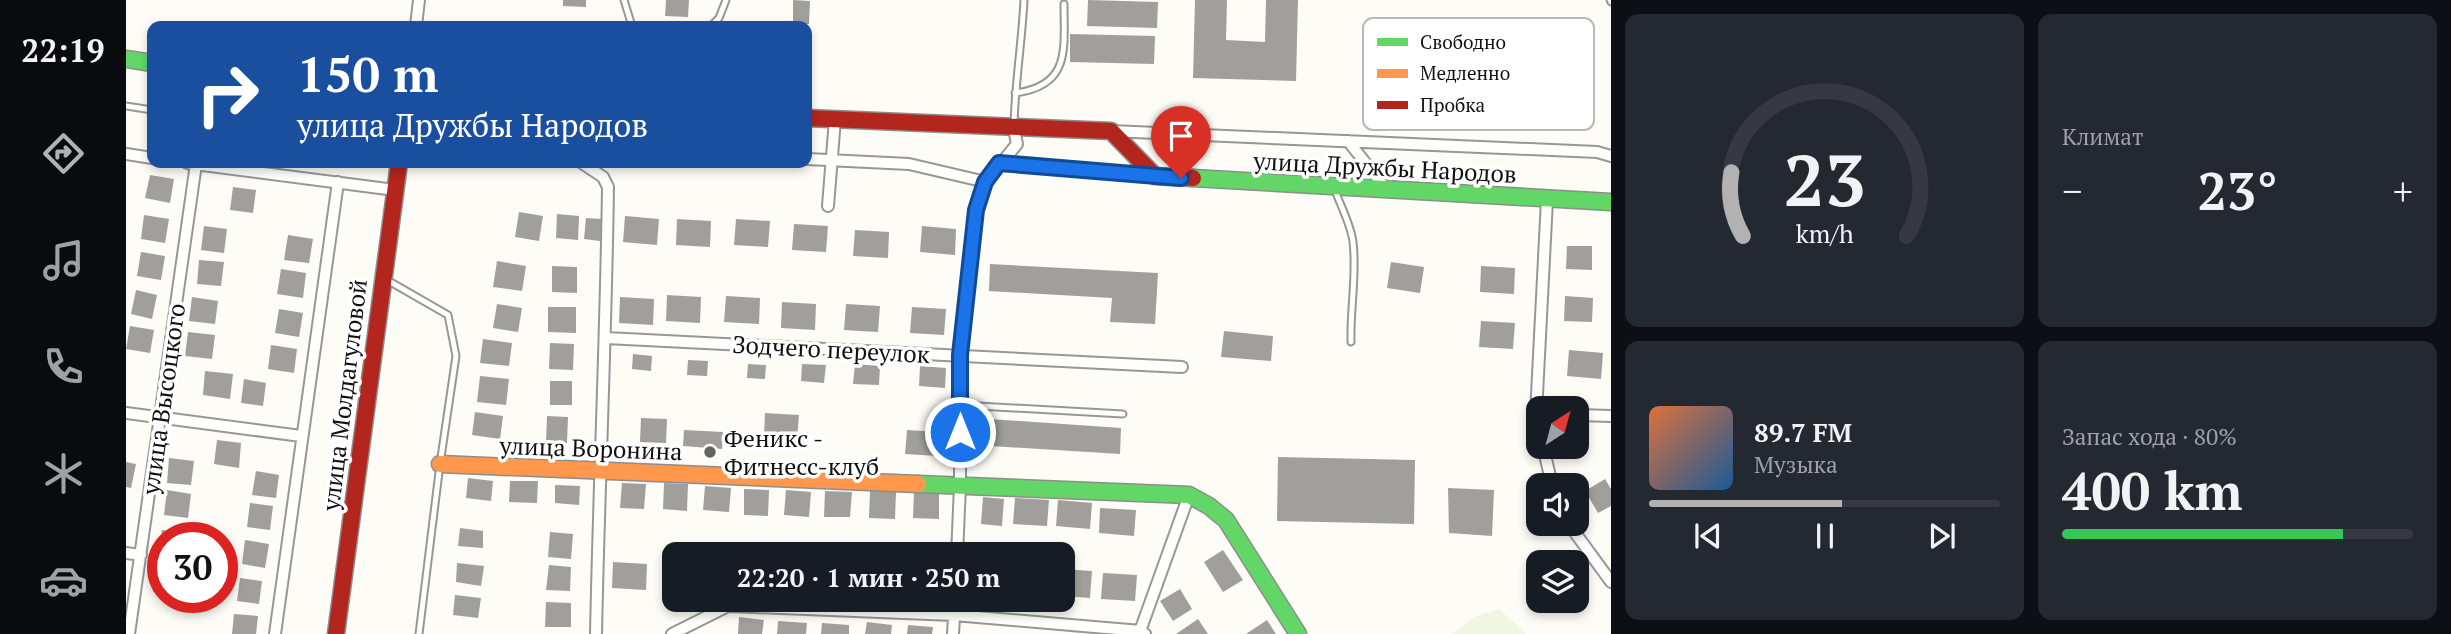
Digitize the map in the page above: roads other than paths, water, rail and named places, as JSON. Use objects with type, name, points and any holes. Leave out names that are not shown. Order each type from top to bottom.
[{"type":"street","points":[[417,21],[419,0]]},
{"type":"street","points":[[126,59],[147,62]]},
{"type":"street","points":[[812,118],[1014,129],[1597,152],[1611,156]]},
{"type":"street","points":[[828,206],[835,119]]},
{"type":"street","points":[[958,542],[960,355],[976,210],[985,182],[1017,144],[1014,129]]},
{"type":"street","points":[[1111,131],[1156,176]]},
{"type":"street","points":[[1348,141],[1387,190]]},
{"type":"street","points":[[126,154],[147,157]]},
{"type":"street","points":[[812,159],[909,164],[985,182]]},
{"type":"street","name":"улица Дружбы Народов","points":[[999,163],[1156,176],[1611,202]]},
{"type":"street","name":"улица Высоцкого","points":[[129,634],[160,418],[190,168]]},
{"type":"street","points":[[232,168],[395,190]]},
{"type":"street","name":"улица Молдагуловой","points":[[336,634],[398,168]]},
{"type":"street","points":[[590,168],[603,177],[607,187],[606,338],[599,471],[596,634]]},
{"type":"street","points":[[275,634],[338,181]]},
{"type":"street","points":[[1538,396],[1547,200]]},
{"type":"street","name":"Зодчего переулок","points":[[606,338],[1182,367]]},
{"type":"street","points":[[126,413],[301,436]]},
{"type":"street","points":[[1589,415],[1611,416]]},
{"type":"street","name":"улица Воронина","points":[[440,464],[1189,495]]},
{"type":"street","points":[[672,634],[728,606],[954,615],[1142,633],[1189,495],[1226,520],[1298,634]]},
{"type":"street","points":[[1577,536],[1611,582]]},
{"type":"street","points":[[126,553],[141,555]]},
{"type":"street","points":[[953,634],[954,612]]},
{"type":"lane","points":[[624,0],[630,21]]},
{"type":"lane","points":[[716,21],[726,0]]},
{"type":"lane","points":[[1014,129],[1014,93],[1023,35],[1024,0]]},
{"type":"lane","points":[[1014,93],[1033,91],[1056,74],[1064,55],[1064,4]]},
{"type":"lane","points":[[126,106],[147,109]]},
{"type":"lane","points":[[1334,187],[1353,240],[1351,342]]},
{"type":"lane","points":[[383,277],[448,316],[456,356],[419,634]]},
{"type":"lane","points":[[960,405],[1123,414]]},
{"type":"place","name":"Феникс - Фитнесс-клуб","points":[[710,452]]}]
